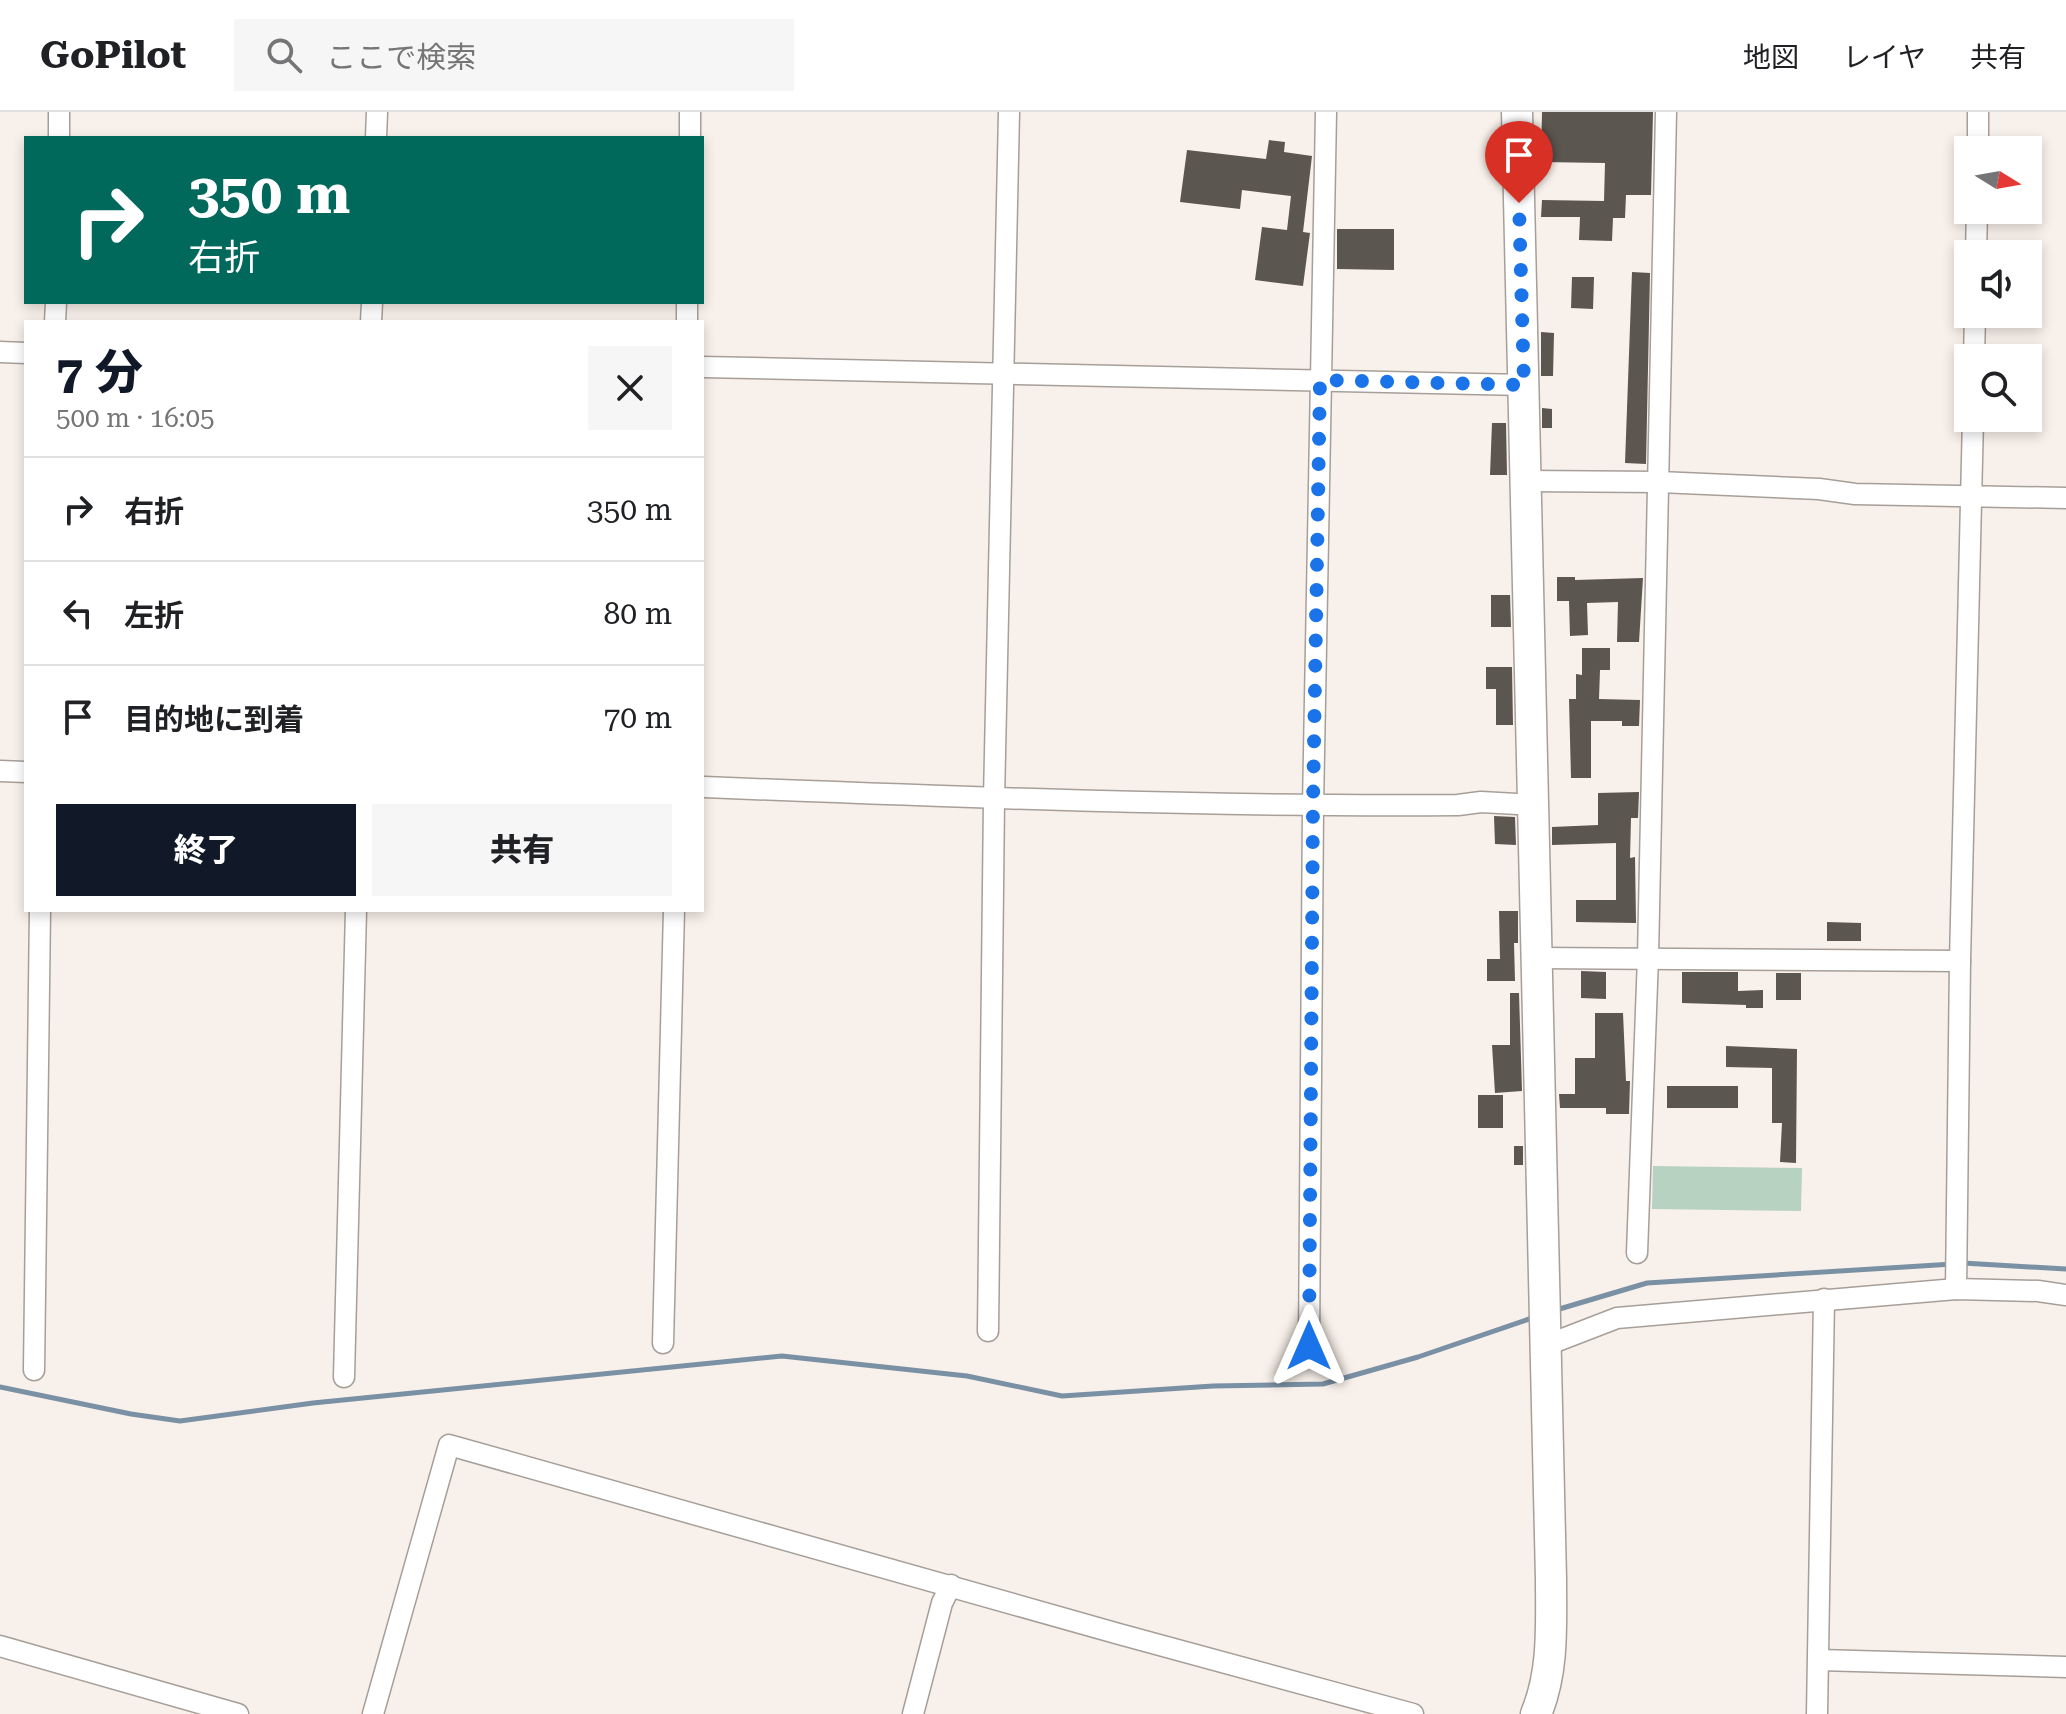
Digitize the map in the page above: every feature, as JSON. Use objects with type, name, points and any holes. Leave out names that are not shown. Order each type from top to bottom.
[{"type":"street","points":[[59,112],[59,136]]},
{"type":"street","points":[[376,136],[377,112]]},
{"type":"street","points":[[690,112],[690,136]]},
{"type":"street","points":[[988,1331],[994,799],[1009,112]]},
{"type":"street","points":[[1309,1346],[1313,806],[1326,112]]},
{"type":"street","points":[[1517,112],[1547,1345],[1551,1647],[1547,1679],[1536,1714]]},
{"type":"street","points":[[1637,1253],[1648,957],[1666,112]]},
{"type":"street","points":[[1978,112],[1978,136]]},
{"type":"street","points":[[0,352],[24,353]]},
{"type":"street","points":[[704,367],[1524,385]]},
{"type":"street","points":[[1956,1289],[1960,961],[1973,432]]},
{"type":"street","points":[[1525,481],[1659,482],[1819,489],[1855,494],[2066,498]]},
{"type":"street","points":[[0,771],[24,772]]},
{"type":"street","points":[[704,787],[994,799],[1313,806],[1458,805],[1481,802],[1534,805]]},
{"type":"street","points":[[34,1370],[40,912]]},
{"type":"street","points":[[344,1377],[356,912]]},
{"type":"street","points":[[663,1343],[674,912]]},
{"type":"street","points":[[1537,958],[1960,961]]},
{"type":"street","points":[[1547,1345],[1617,1318],[1956,1289],[2038,1291],[2066,1295]]},
{"type":"street","points":[[1817,1714],[1824,1299]]},
{"type":"street","points":[[373,1714],[449,1445],[1413,1714]]},
{"type":"street","points":[[913,1714],[942,1603],[951,1585]]},
{"type":"street","points":[[0,1646],[238,1714]]},
{"type":"street","points":[[1819,1660],[2066,1667]]},
{"type":"green space","points":[[1653,1166],[1802,1168],[1801,1211],[1652,1209]]},
{"type":"building","points":[[1542,112],[1653,112],[1651,195],[1626,195],[1625,218],[1613,218],[1612,241],[1579,240],[1580,217],[1541,217],[1542,200],[1604,201],[1605,163],[1541,162]]},
{"type":"building","points":[[1269,140],[1285,142],[1284,152],[1312,156],[1303,232],[1310,233],[1303,286],[1255,280],[1262,227],[1287,230],[1291,196],[1242,190],[1240,209],[1180,202],[1187,150],[1266,159]]},
{"type":"building","points":[[1337,229],[1394,229],[1394,270],[1337,269]]},
{"type":"building","points":[[1632,272],[1650,273],[1646,464],[1625,463]]},
{"type":"building","points":[[1572,277],[1594,277],[1593,309],[1571,308]]},
{"type":"building","points":[[1541,332],[1554,333],[1553,376],[1541,376]]},
{"type":"building","points":[[1542,408],[1552,409],[1552,428],[1542,428]]},
{"type":"building","points":[[1492,423],[1506,423],[1507,475],[1490,475]]},
{"type":"building","points":[[1557,577],[1575,577],[1575,580],[1643,578],[1639,642],[1617,642],[1618,602],[1587,603],[1588,635],[1570,636],[1569,601],[1557,601]]},
{"type":"building","points":[[1491,595],[1510,595],[1511,627],[1491,627]]},
{"type":"building","points":[[1582,648],[1610,648],[1610,670],[1600,670],[1599,699],[1640,700],[1639,726],[1622,726],[1622,721],[1591,721],[1591,778],[1571,778],[1569,699],[1576,699],[1576,674],[1582,675]]},
{"type":"building","points":[[1486,667],[1512,667],[1513,725],[1496,725],[1496,689],[1486,689]]},
{"type":"building","points":[[1639,792],[1638,818],[1631,818],[1630,858],[1635,857],[1636,923],[1576,922],[1576,900],[1616,900],[1616,843],[1552,845],[1552,827],[1598,825],[1598,793]]},
{"type":"building","points":[[1494,816],[1515,817],[1516,845],[1495,844]]},
{"type":"building","points":[[1499,911],[1518,911],[1518,943],[1514,943],[1515,981],[1487,981],[1487,959],[1500,959]]},
{"type":"building","points":[[1827,922],[1861,923],[1861,941],[1827,941]]},
{"type":"building","points":[[1581,971],[1606,972],[1606,999],[1581,998]]},
{"type":"building","points":[[1682,972],[1738,972],[1738,991],[1763,990],[1763,1008],[1682,1003]]},
{"type":"building","points":[[1776,973],[1801,973],[1801,1000],[1776,1000]]},
{"type":"building","points":[[1510,993],[1519,993],[1522,1091],[1495,1093],[1492,1045],[1510,1045]]},
{"type":"building","points":[[1595,1013],[1623,1013],[1626,1081],[1630,1081],[1629,1114],[1606,1114],[1606,1108],[1560,1108],[1559,1094],[1575,1094],[1575,1058],[1595,1058]]},
{"type":"building","points":[[1726,1046],[1797,1049],[1796,1163],[1780,1162],[1782,1123],[1772,1123],[1772,1068],[1726,1067]]},
{"type":"building","points":[[1667,1086],[1738,1086],[1738,1108],[1667,1108]]},
{"type":"building","points":[[1478,1095],[1503,1095],[1503,1128],[1478,1128]]},
{"type":"building","points":[[1514,1146],[1523,1146],[1523,1165],[1514,1165]]},
{"type":"waterway","points":[[1963,1263],[2066,1269]]},
{"type":"waterway","points":[[1556,1310],[1647,1283],[1953,1264]]},
{"type":"waterway","points":[[0,1387],[180,1421],[313,1403],[782,1356],[967,1376],[1062,1396],[1213,1386],[1323,1384],[1418,1357],[1535,1317]]},
{"type":"route","points":[[1309,1346],[1320,380],[1524,385],[1519,203]]}]
